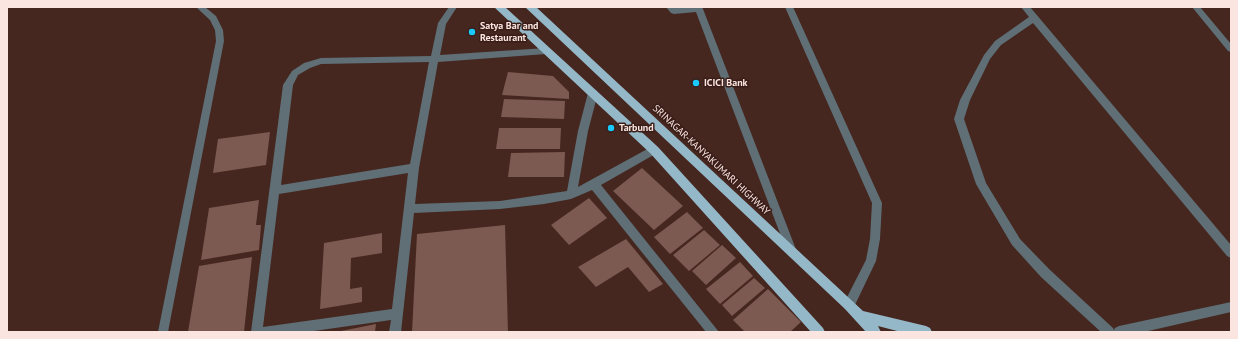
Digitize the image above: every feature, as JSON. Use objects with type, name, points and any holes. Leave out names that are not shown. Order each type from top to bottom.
[{"type":"highway","points":[[499,7],[546,52],[593,93],[654,150],[819,332]]},
{"type":"highway","name":"SRINAGAR-KANYAKUMARI HIGHWAY","points":[[530,7],[849,305],[874,332]]},
{"type":"highway","points":[[860,316],[926,332]]},
{"type":"street","points":[[396,332],[414,168],[442,23],[453,7]]},
{"type":"street","points":[[670,7],[674,11],[700,8],[792,252]]},
{"type":"street","points":[[789,7],[877,203],[875,239],[870,261],[849,305]]},
{"type":"street","points":[[1025,7],[1231,253]]},
{"type":"street","points":[[1034,18],[998,43],[987,57],[966,100],[959,119],[982,184],[1016,242],[1045,273],[1109,332]]},
{"type":"street","points":[[257,332],[288,86],[295,73],[307,65],[321,60],[434,59],[546,52]]},
{"type":"street","points":[[571,195],[583,131],[593,93]]},
{"type":"street","points":[[410,209],[500,206],[571,195],[594,184],[654,150]]},
{"type":"street","points":[[275,190],[414,168]]},
{"type":"street","points":[[594,184],[713,332]]},
{"type":"street","points":[[1119,332],[1231,307]]},
{"type":"street","points":[[266,332],[398,314]]},
{"type":"lane","points":[[163,332],[220,41],[219,30],[213,18],[200,7]]},
{"type":"lane","points":[[1196,7],[1231,49]]},
{"type":"building","points":[[508,72],[553,76],[569,92],[569,99],[502,95]]},
{"type":"building","points":[[504,99],[565,101],[564,119],[501,117]]},
{"type":"building","points":[[499,128],[561,128],[560,149],[496,149]]},
{"type":"building","points":[[270,132],[266,165],[213,173],[218,139]]},
{"type":"building","points":[[565,152],[564,177],[508,177],[511,153]]},
{"type":"building","points":[[642,168],[683,206],[654,230],[613,191]]},
{"type":"building","points":[[589,198],[607,218],[569,245],[551,225]]},
{"type":"building","points":[[259,200],[256,225],[261,225],[259,250],[201,260],[209,208]]},
{"type":"building","points":[[687,212],[703,228],[670,254],[654,237]]},
{"type":"building","points":[[505,225],[508,332],[412,332],[417,234]]},
{"type":"building","points":[[704,230],[720,245],[689,271],[673,255]]},
{"type":"building","points":[[382,233],[382,253],[351,258],[350,289],[362,287],[362,302],[320,309],[324,243]]},
{"type":"building","points":[[626,239],[663,284],[649,292],[628,267],[596,287],[578,267]]},
{"type":"building","points":[[722,245],[736,258],[706,285],[692,271]]},
{"type":"building","points":[[252,257],[244,332],[188,332],[199,266]]},
{"type":"building","points":[[740,262],[753,276],[720,304],[706,289]]},
{"type":"building","points":[[754,278],[765,288],[732,316],[722,305]]},
{"type":"building","points":[[768,289],[801,322],[790,332],[745,332],[733,320]]},
{"type":"building","points":[[376,324],[375,332],[341,332],[341,331]]},
{"type":"place","name":"Satya Bar and Restaurant","points":[[472,32]]},
{"type":"place","name":"ICICI Bank","points":[[696,83]]},
{"type":"place","name":"Tarbund","points":[[611,128]]}]
